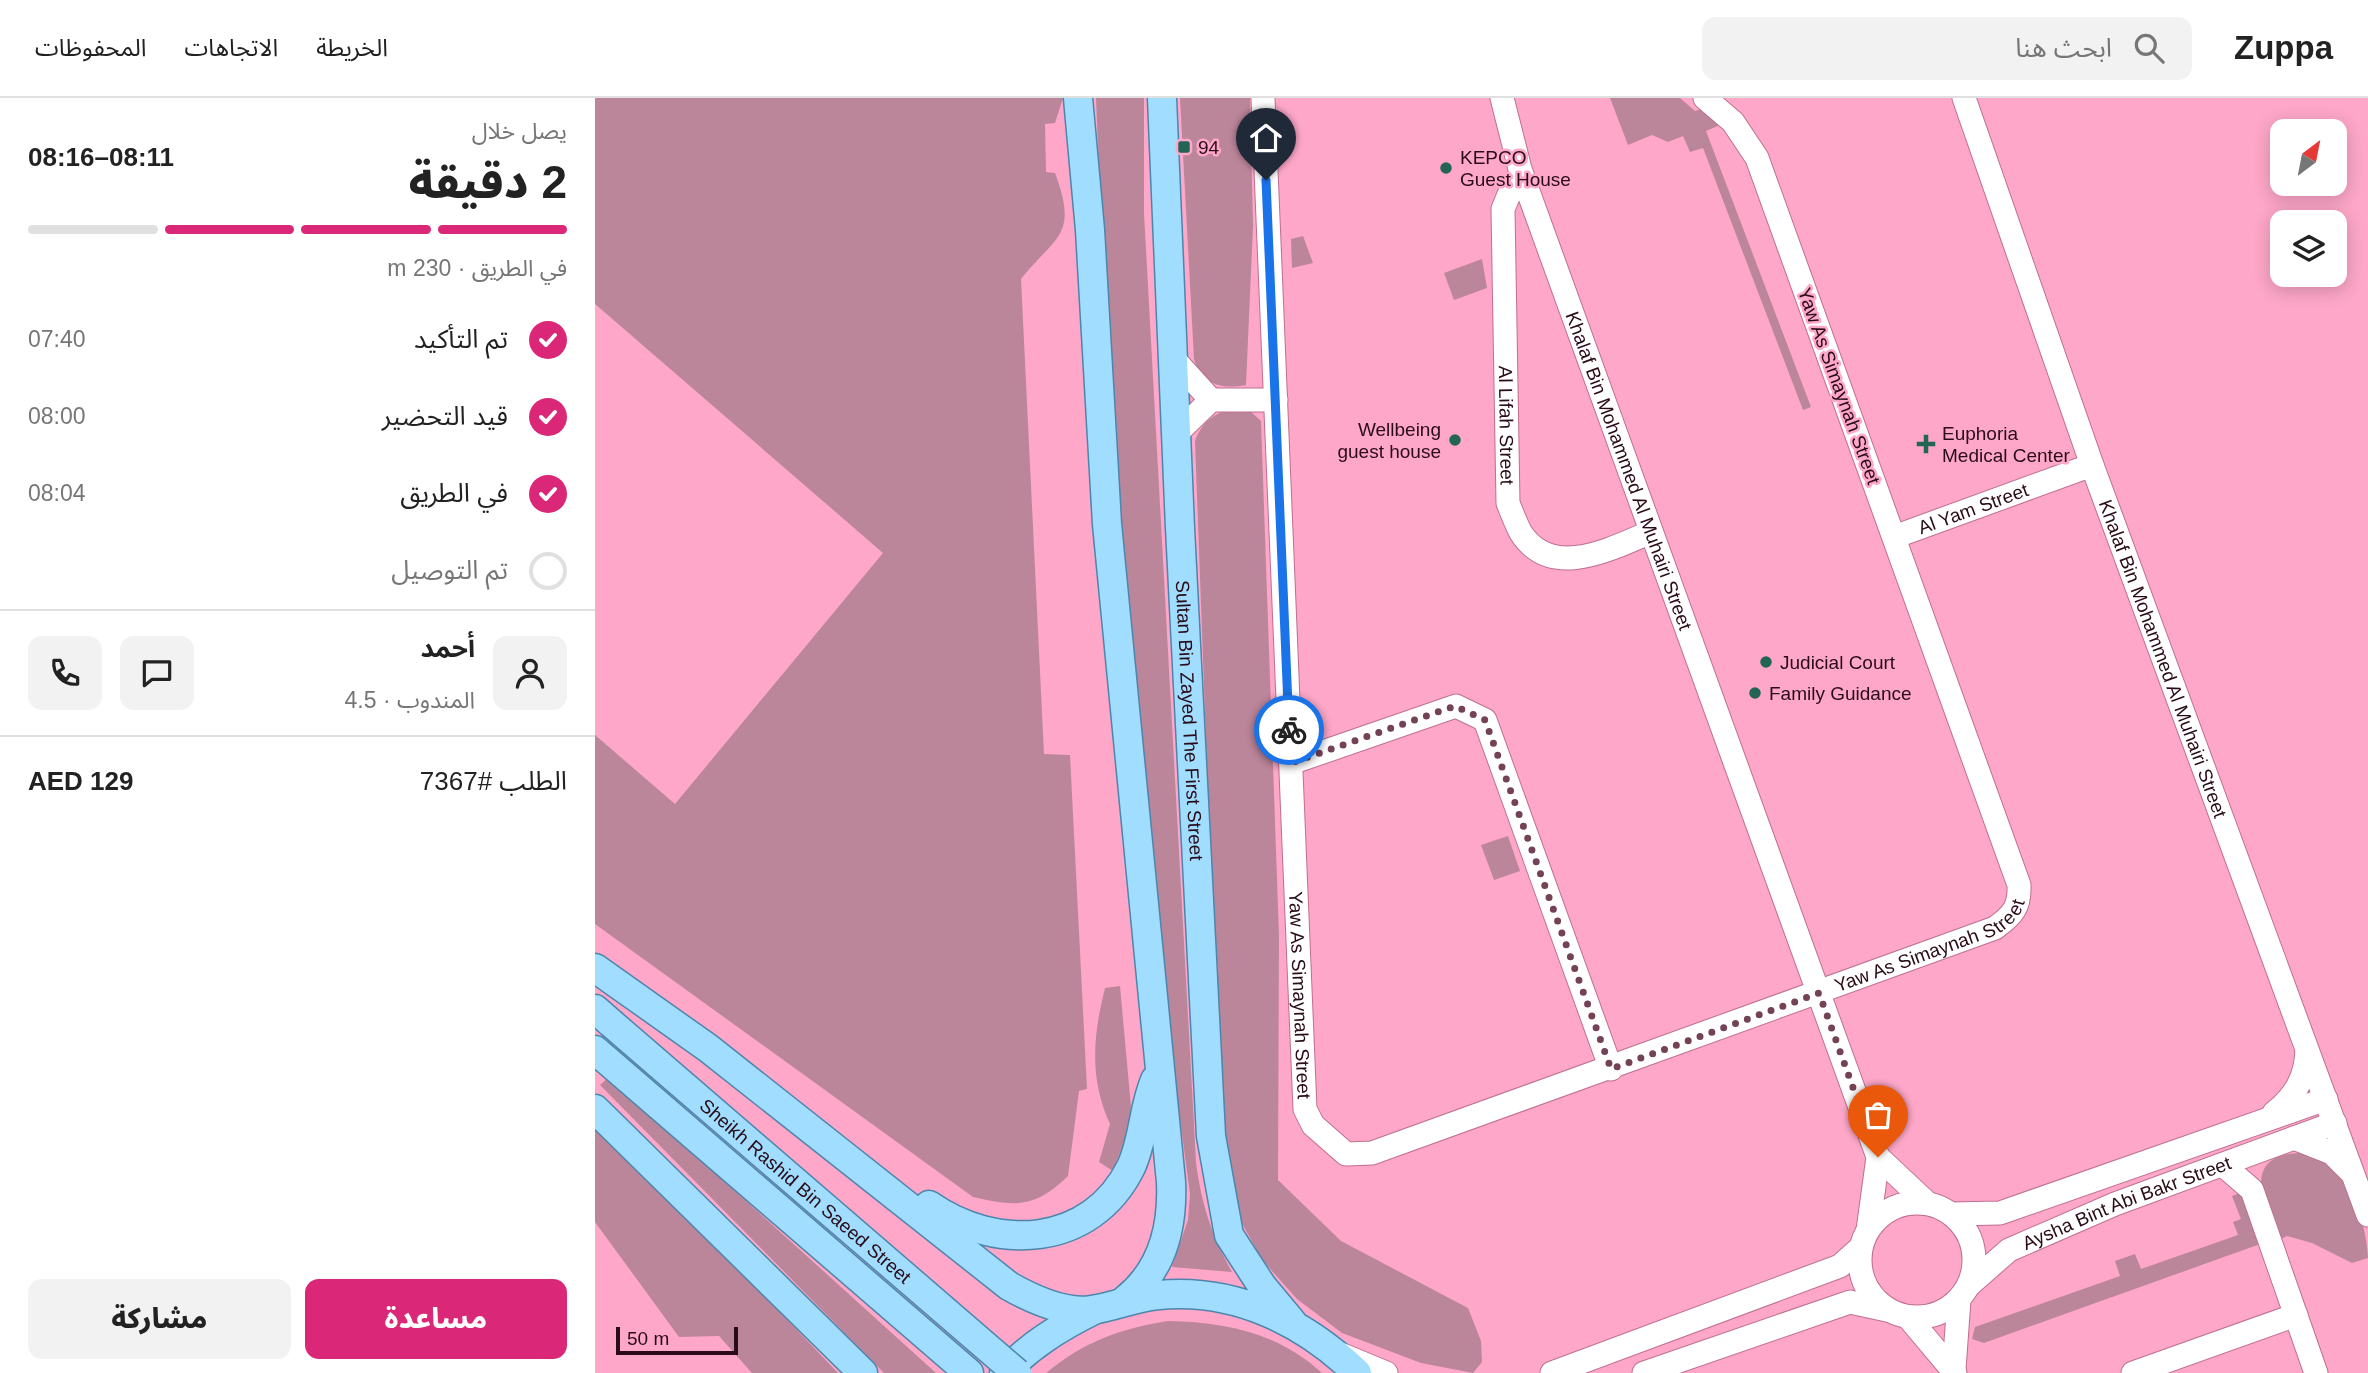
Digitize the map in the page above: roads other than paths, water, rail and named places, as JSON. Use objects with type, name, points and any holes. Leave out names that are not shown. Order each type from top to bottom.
[{"type":"main road","points":[[1078,98],[1090,230],[1107,524],[1171,1182],[1169,1227],[1154,1269],[1142,1288],[1125,1300]]},
{"type":"main road","name":"Sultan Bin Zayed The First Street","points":[[1162,98],[1175,435],[1212,1136],[1221,1201],[1230,1235],[1262,1286],[1292,1322]]},
{"type":"main road","points":[[595,968],[708,1048],[850,1163],[1009,1286],[1027,1296],[1066,1308],[1096,1309]]},
{"type":"main road","name":"Sheikh Rashid Bin Saeed Street","points":[[603,1016],[1017,1373]]},
{"type":"main road","name":"Sheikh Rashid Bin Saeed Street","points":[[595,1050],[969,1373]]},
{"type":"main road","points":[[850,1163],[884,1175],[956,1223],[980,1232],[1030,1236],[1054,1231],[1098,1208],[1130,1169],[1140,1146],[1147,1099],[1160,1068]]},
{"type":"main road","points":[[595,1109],[863,1373]]},
{"type":"main road","points":[[1005,1373],[1021,1355],[1056,1329],[1096,1309],[1125,1300],[1159,1295],[1205,1296],[1261,1308],[1292,1322],[1334,1351],[1357,1373]]},
{"type":"street","name":"Yaw As Simaynah Street","points":[[1263,98],[1305,1109],[1313,1125],[1346,1154],[1372,1153],[1611,1069],[1995,928],[2013,915],[2019,901],[2019,885],[1757,158],[1733,122],[1705,98]]},
{"type":"street","name":"Khalaf Bin Mohammed Al Muhairi Street","points":[[1502,98],[1523,179],[1878,1157],[1927,1203]]},
{"type":"street","name":"Khalaf Bin Mohammed Al Muhairi Street","points":[[1964,98],[2092,465],[2368,1215]]},
{"type":"street","name":"Al Lifah Street","points":[[1523,179],[1513,186],[1503,209],[1508,503],[1522,535],[1551,557],[1573,560],[1651,532]]},
{"type":"street","points":[[1172,357],[1211,400]]},
{"type":"street","points":[[1175,435],[1211,400],[1276,400]]},
{"type":"street","name":"Al Yam Street","points":[[1894,537],[2092,465]]},
{"type":"street","points":[[1291,763],[1455,706],[1485,720],[1611,1069]]},
{"type":"street","name":"Aysha Bint Abi Bakr Street","points":[[2270,1116],[2289,1100],[2301,1084],[2307,1047]]},
{"type":"street","name":"Aysha Bint Abi Bakr Street","points":[[1952,1214],[2000,1213],[2270,1116],[2326,1099]]},
{"type":"street","name":"Aysha Bint Abi Bakr Street","points":[[1964,1292],[2010,1250],[2115,1205],[2335,1123]]},
{"type":"street","points":[[2294,1138],[2332,1153],[2346,1164],[2354,1178]]},
{"type":"street","points":[[2252,1189],[2261,1150]]},
{"type":"street","name":"Khalaf Bin Mohammed Al Muhairi Street","points":[[1864,1239],[1878,1157]]},
{"type":"street","points":[[2223,1165],[2252,1189],[2316,1373]]},
{"type":"street","points":[[1552,1373],[1840,1266],[1864,1239],[1878,1217],[1909,1203],[1927,1203],[1952,1214],[1965,1229],[1973,1247],[1975,1266],[1964,1292],[1954,1371]]},
{"type":"street","points":[[1864,1239],[1860,1266],[1864,1284],[1874,1299],[1898,1314],[1954,1371]]},
{"type":"street","points":[[1644,1373],[1850,1302],[1898,1314],[1926,1317],[1944,1312],[1964,1292]]},
{"type":"street","points":[[2133,1373],[2296,1315]]},
{"type":"street","points":[[1334,1351],[1386,1373]]},
{"type":"place","name":"94","points":[[1184,147]]},
{"type":"place","name":"KEPCO Guest House","points":[[1446,168]]},
{"type":"place","name":"Wellbeing guest house","points":[[1455,440]]},
{"type":"place","name":"Euphoria Medical Center","points":[[1926,444]]},
{"type":"place","name":"Judicial Court","points":[[1766,662]]},
{"type":"place","name":"Family Guidance","points":[[1755,693]]}]
